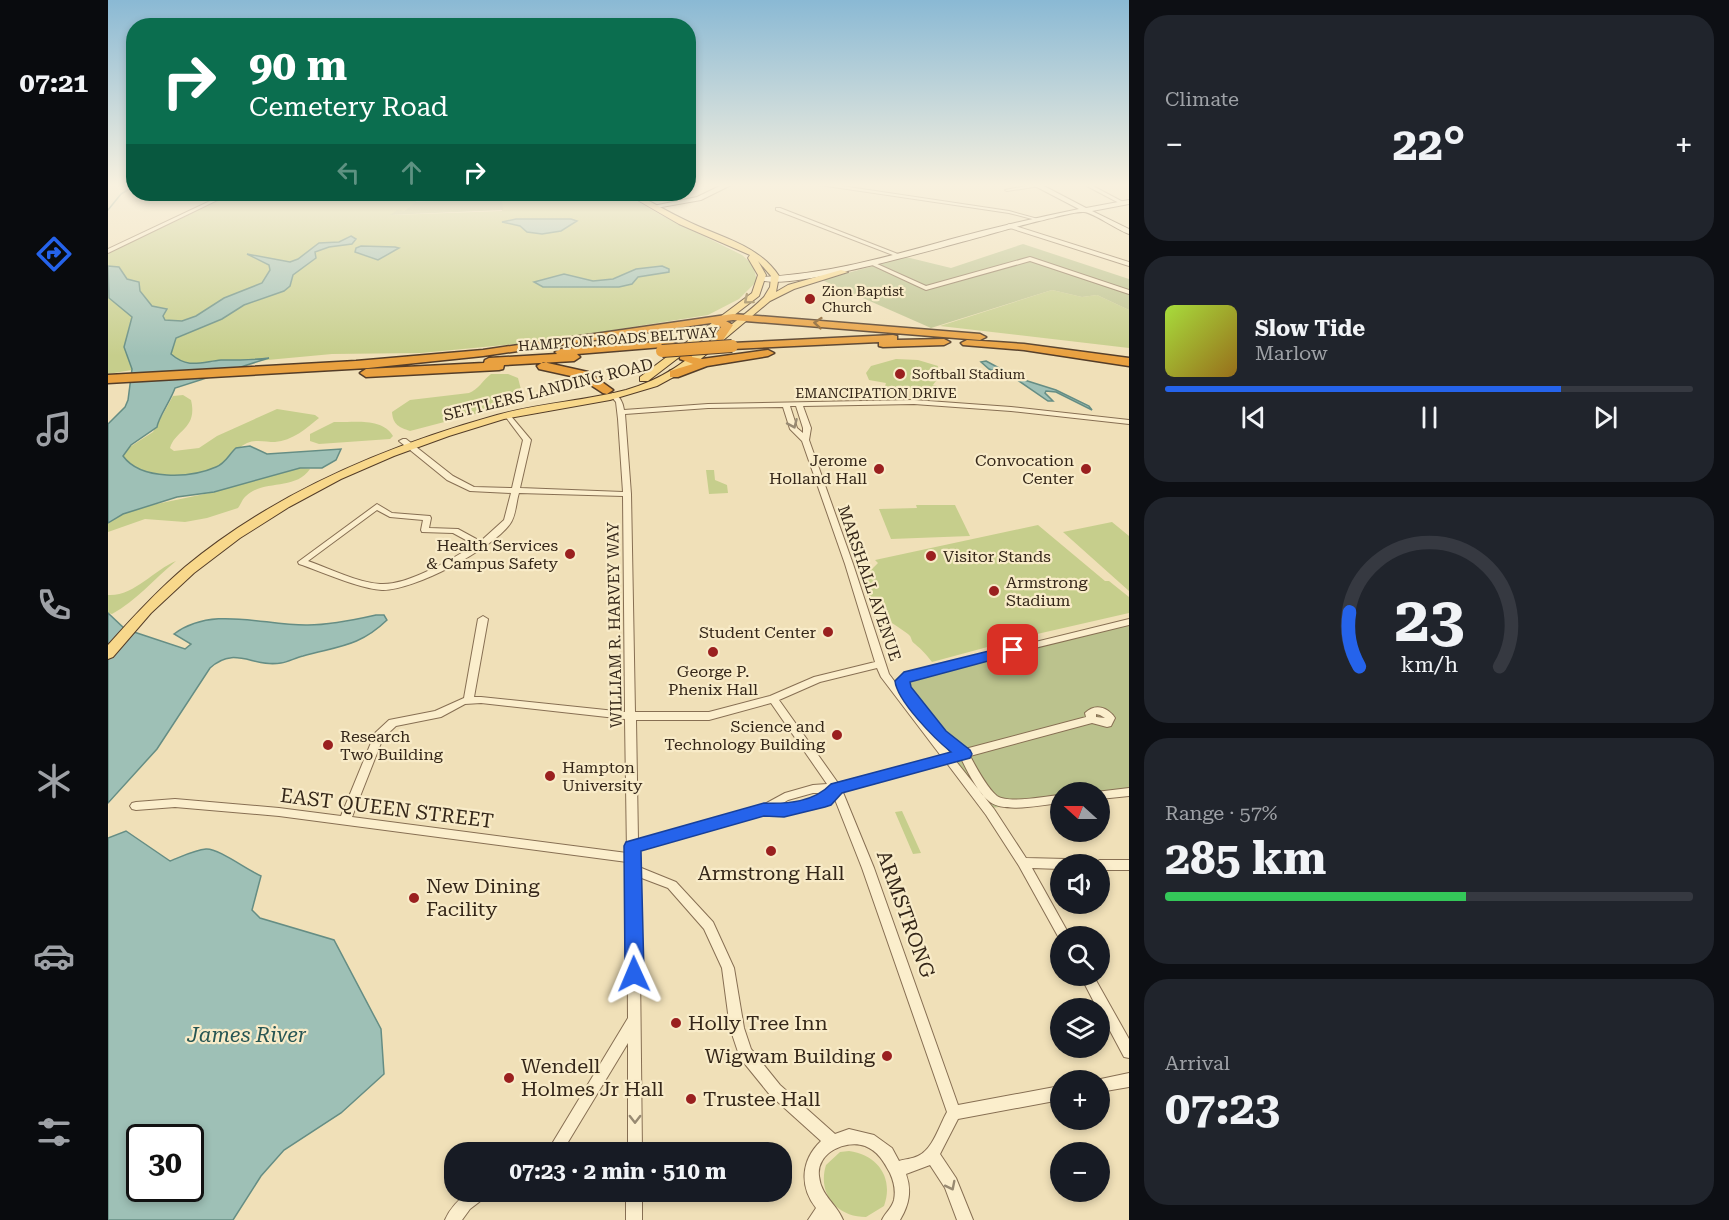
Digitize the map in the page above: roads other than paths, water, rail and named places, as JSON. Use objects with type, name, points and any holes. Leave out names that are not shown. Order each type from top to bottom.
[{"type":"highway","points":[[358,364],[483,353],[746,317],[980,338]]},
{"type":"highway","points":[[719,338],[727,326],[720,320]]},
{"type":"highway","name":"HAMPTON ROADS BELTWAY","points":[[108,388],[218,378],[868,333],[980,338],[1129,355]]},
{"type":"highway","name":"HAMPTON ROADS BELTWAY","points":[[736,343],[853,339],[951,342],[1024,347],[1129,362]]},
{"type":"highway","points":[[687,348],[684,357],[690,362],[711,362],[824,346],[951,342]]},
{"type":"highway","name":"HAMPTON ROADS BELTWAY","points":[[108,379],[236,370],[667,348]]},
{"type":"highway","points":[[674,374],[711,362]]},
{"type":"highway","points":[[297,374],[340,375],[530,365],[578,372],[597,381],[610,393]]},
{"type":"main road","points":[[727,242],[759,256],[770,267],[775,279]]},
{"type":"main road","points":[[766,300],[791,287],[951,242]]},
{"type":"main road","points":[[733,245],[755,260],[763,279],[806,278],[844,272]]},
{"type":"main road","name":"SETTLERS LANDING ROAD","points":[[406,444],[508,416],[610,393],[648,378],[756,294],[763,279]]},
{"type":"main road","name":"SETTLERS LANDING ROAD","points":[[108,639],[144,606],[197,564],[257,521],[321,484],[406,444],[490,415],[643,387],[674,374],[766,300],[775,279]]},
{"type":"main road","name":"SETTLERS LANDING ROAD","points":[[108,654],[144,606]]},
{"type":"street","points":[[108,251],[127,242]]},
{"type":"street","points":[[863,242],[900,256]]},
{"type":"street","points":[[1059,242],[1129,264]]},
{"type":"street","points":[[873,264],[926,288],[1030,259],[1129,292]]},
{"type":"street","name":"WILLIAM R. HARVEY WAY","points":[[610,393],[619,402],[621,412],[627,494],[635,1019],[634,1142]]},
{"type":"street","name":"EMANCIPATION DRIVE","points":[[621,412],[687,407],[945,404],[1129,422]]},
{"type":"street","name":"MARSHALL AVENUE","points":[[786,405],[794,429],[805,440],[849,564],[884,675],[990,812],[1023,863],[1058,926]]},
{"type":"street","name":"MARSHALL AVENUE","points":[[799,405],[807,428],[805,440]]},
{"type":"street","points":[[480,544],[455,531],[425,530],[427,518],[390,515],[377,506],[303,562],[381,587],[400,585],[429,574],[480,544],[502,531],[508,522],[527,440],[508,416]]},
{"type":"street","points":[[406,444],[463,486],[627,494]]},
{"type":"street","points":[[468,700],[483,619]]},
{"type":"street","points":[[1050,800],[1011,804],[994,799],[981,785],[964,754],[941,735],[903,688],[904,678],[1129,622]]},
{"type":"street","points":[[345,820],[379,736],[386,726],[441,712],[468,700],[631,716],[709,716],[773,699],[817,679],[880,664]]},
{"type":"street","name":"ARMSTRONG","points":[[773,699],[836,788],[868,868],[954,1113]]},
{"type":"street","points":[[632,858],[764,809],[784,810],[825,801],[836,788],[1092,719]]},
{"type":"street","points":[[1110,794],[1129,792]]},
{"type":"street","name":"EAST QUEEN STREET","points":[[136,806],[192,804],[345,820],[632,858]]},
{"type":"street","points":[[632,858],[672,885],[709,926],[728,968],[737,1028],[745,1053],[775,1090],[831,1140]]},
{"type":"street","points":[[1023,863],[1050,864]]},
{"type":"street","points":[[1110,865],[1129,865]]},
{"type":"street","points":[[1092,986],[1129,1052]]},
{"type":"street","points":[[560,1142],[635,1019]]},
{"type":"street","points":[[1110,1083],[1129,1080]]},
{"type":"street","points":[[897,1169],[925,1160],[939,1146],[940,1135],[954,1113],[1050,1095]]},
{"type":"street","points":[[825,1217],[815,1195],[811,1178],[813,1163],[820,1150],[831,1140],[842,1136],[868,1140],[890,1157],[897,1169],[902,1185],[901,1201],[890,1220]]},
{"type":"street","points":[[931,1154],[951,1184],[965,1220]]},
{"type":"street","points":[[453,1220],[468,1202]]},
{"type":"street","points":[[634,1202],[634,1220]]},
{"type":"water","points":[[354,242],[315,252],[316,258],[293,275],[290,286],[284,291],[244,305],[222,319],[176,338],[171,354],[183,362],[201,363],[269,358],[175,388],[157,427],[131,445],[123,456],[142,470],[167,475],[206,471],[222,463],[236,448],[250,446],[267,454],[341,449],[336,460],[322,468],[300,468],[214,492],[177,497],[123,514],[108,523],[108,424],[125,407],[128,400],[132,369],[124,347],[132,317],[109,298],[108,266],[119,267],[127,279],[139,282],[140,291],[152,306],[167,309],[163,316],[165,320],[182,321],[196,316],[224,298],[262,283],[270,270],[269,265],[247,254],[290,262],[298,259],[319,243]]},
{"type":"water","points":[[361,246],[399,248],[378,260],[355,252],[356,248]]},
{"type":"water","points":[[662,266],[669,269],[669,272],[638,277],[632,284],[619,287],[543,287],[534,282],[564,274],[593,281],[613,279],[636,269]]},
{"type":"water","points":[[986,361],[1018,378],[1056,390],[1089,406],[1092,410],[1056,392],[1046,391],[1045,393],[1053,401],[1048,401],[1016,379],[989,369],[981,362]]},
{"type":"water","points":[[108,613],[125,629],[185,649],[191,644],[174,634],[189,625],[205,620],[239,619],[317,625],[384,615],[387,620],[357,641],[284,662],[271,664],[236,658],[219,661],[210,668],[157,749],[108,803]]},
{"type":"water","name":"James River","points":[[126,831],[170,861],[206,849],[225,856],[261,876],[252,910],[260,918],[334,940],[381,1029],[384,1074],[341,1113],[284,1150],[261,1176],[233,1220],[108,1220],[108,838]]},
{"type":"place","name":"Zion Baptist Church","points":[[810,299]]},
{"type":"place","name":"Softball Stadium","points":[[900,374]]},
{"type":"place","name":"Jerome Holland Hall","points":[[879,469]]},
{"type":"place","name":"Convocation Center","points":[[1086,469]]},
{"type":"place","name":"Health Services & Campus Safety","points":[[570,554]]},
{"type":"place","name":"Visitor Stands","points":[[931,556]]},
{"type":"place","name":"Armstrong Stadium","points":[[994,591]]},
{"type":"place","name":"Student Center","points":[[828,632]]},
{"type":"place","name":"George P. Phenix Hall","points":[[713,652]]},
{"type":"place","name":"Science and Technology Building","points":[[837,735]]},
{"type":"place","name":"Research Two Building","points":[[328,745]]},
{"type":"place","name":"Hampton University","points":[[550,776]]},
{"type":"place","name":"Armstrong Hall","points":[[771,851]]},
{"type":"place","name":"New Dining Facility","points":[[414,898]]},
{"type":"place","name":"Holly Tree Inn","points":[[676,1023]]},
{"type":"place","name":"Wigwam Building","points":[[887,1056]]},
{"type":"place","name":"Wendell Holmes Jr Hall","points":[[509,1078]]},
{"type":"place","name":"Trustee Hall","points":[[691,1099]]}]
